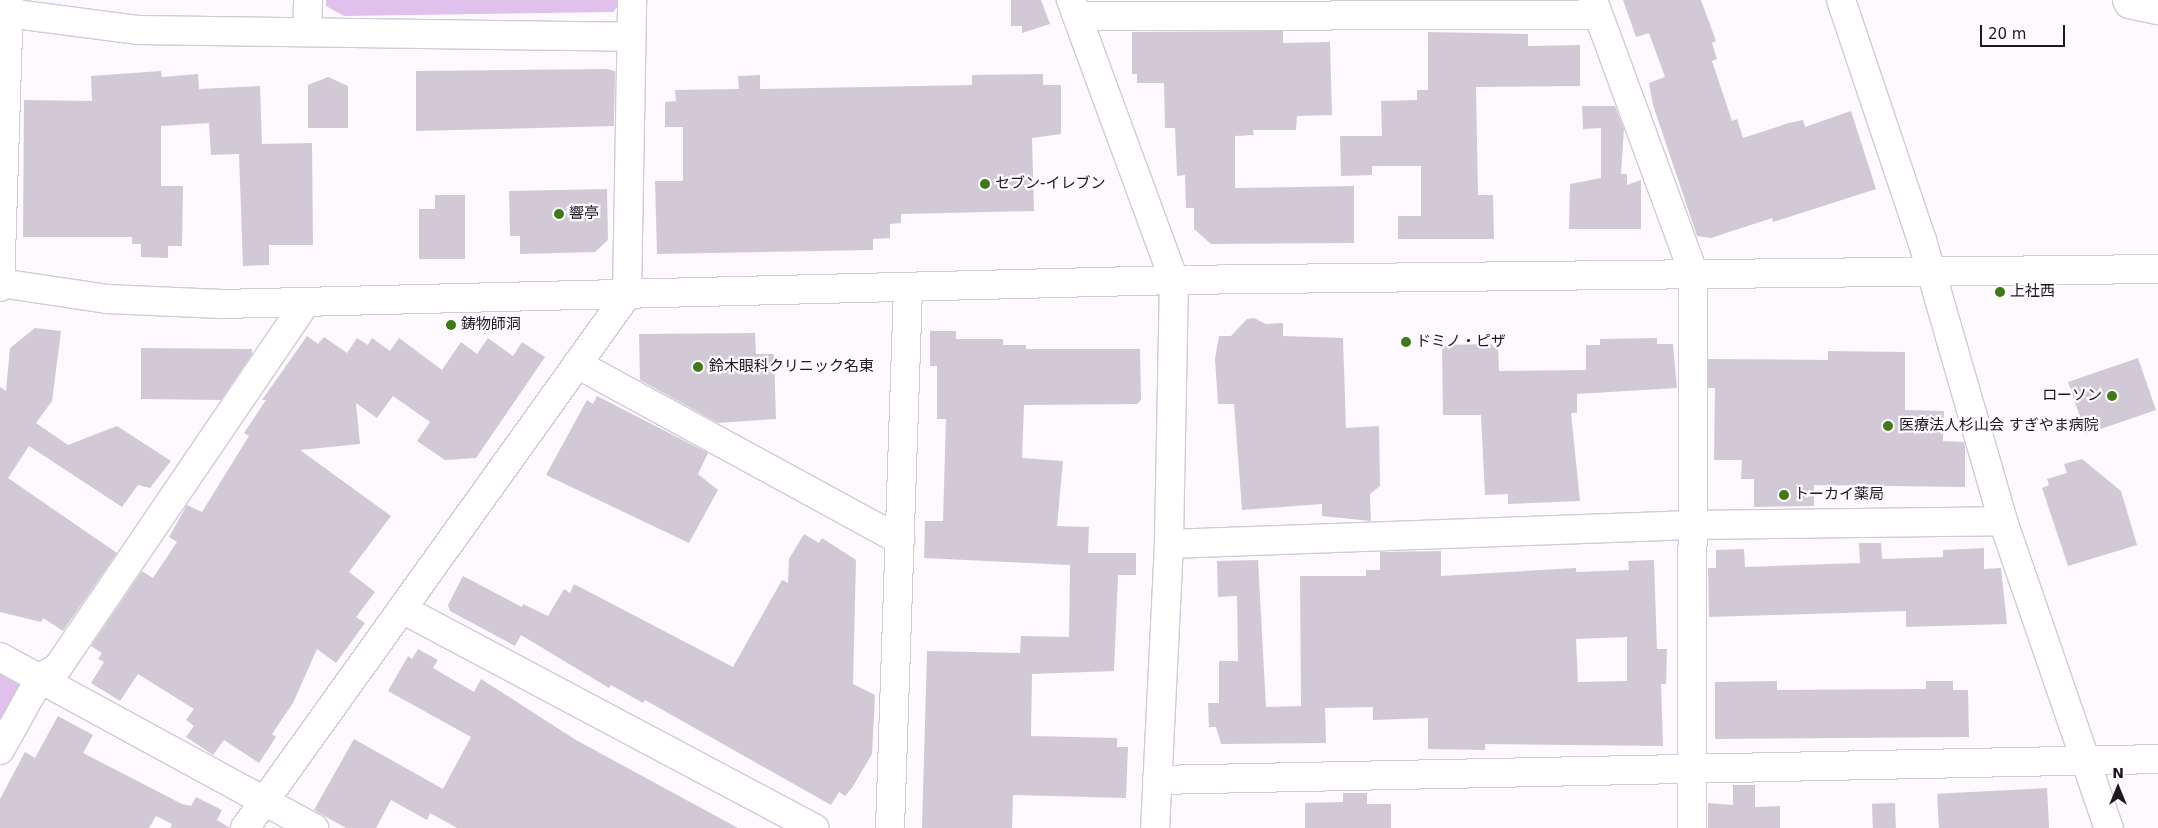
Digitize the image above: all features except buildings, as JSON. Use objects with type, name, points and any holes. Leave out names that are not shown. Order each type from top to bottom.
[{"type":"street","points":[[307,32],[308,0]]},
{"type":"street","points":[[245,828],[627,295],[632,0]]},
{"type":"street","points":[[1841,0],[1929,271],[2003,521],[2108,828]]},
{"type":"street","points":[[2127,0],[2129,4],[2158,10]]},
{"type":"street","points":[[1154,828],[1169,544],[1174,280],[1074,8],[1595,7],[1693,272],[1691,525],[1692,828]]},
{"type":"street","points":[[631,37],[139,30],[6,9],[1,285],[106,299],[306,302],[1174,280],[1693,272],[2158,269]]},
{"type":"street","points":[[890,828],[908,287]]},
{"type":"street","points":[[0,750],[40,678],[58,667],[306,302]]},
{"type":"street","points":[[577,364],[900,540]]},
{"type":"street","points":[[1169,544],[1691,525],[2003,521]]},
{"type":"street","points":[[402,609],[814,828]]},
{"type":"street","points":[[0,657],[314,828]]},
{"type":"street","points":[[1157,780],[1692,766],[2158,759]]},
{"type":"shaded area","points":[[326,0],[623,0],[613,12],[344,16],[326,6]]},
{"type":"shaded area","points":[[0,674],[28,690],[0,738]]},
{"type":"place","name":"セブン-イレブン","points":[[985,184]]},
{"type":"place","name":"響亭","points":[[559,214]]},
{"type":"place","name":"上社西","points":[[2000,292]]},
{"type":"place","name":"鋳物師洞","points":[[451,325]]},
{"type":"place","name":"ドミノ・ピザ","points":[[1406,342]]},
{"type":"place","name":"鈴木眼科クリニック名東","points":[[698,367]]},
{"type":"place","name":"ローソン","points":[[2112,396]]},
{"type":"place","name":"医療法人杉山会 すぎやま病院","points":[[1888,426]]},
{"type":"place","name":"トーカイ薬局","points":[[1784,495]]}]
